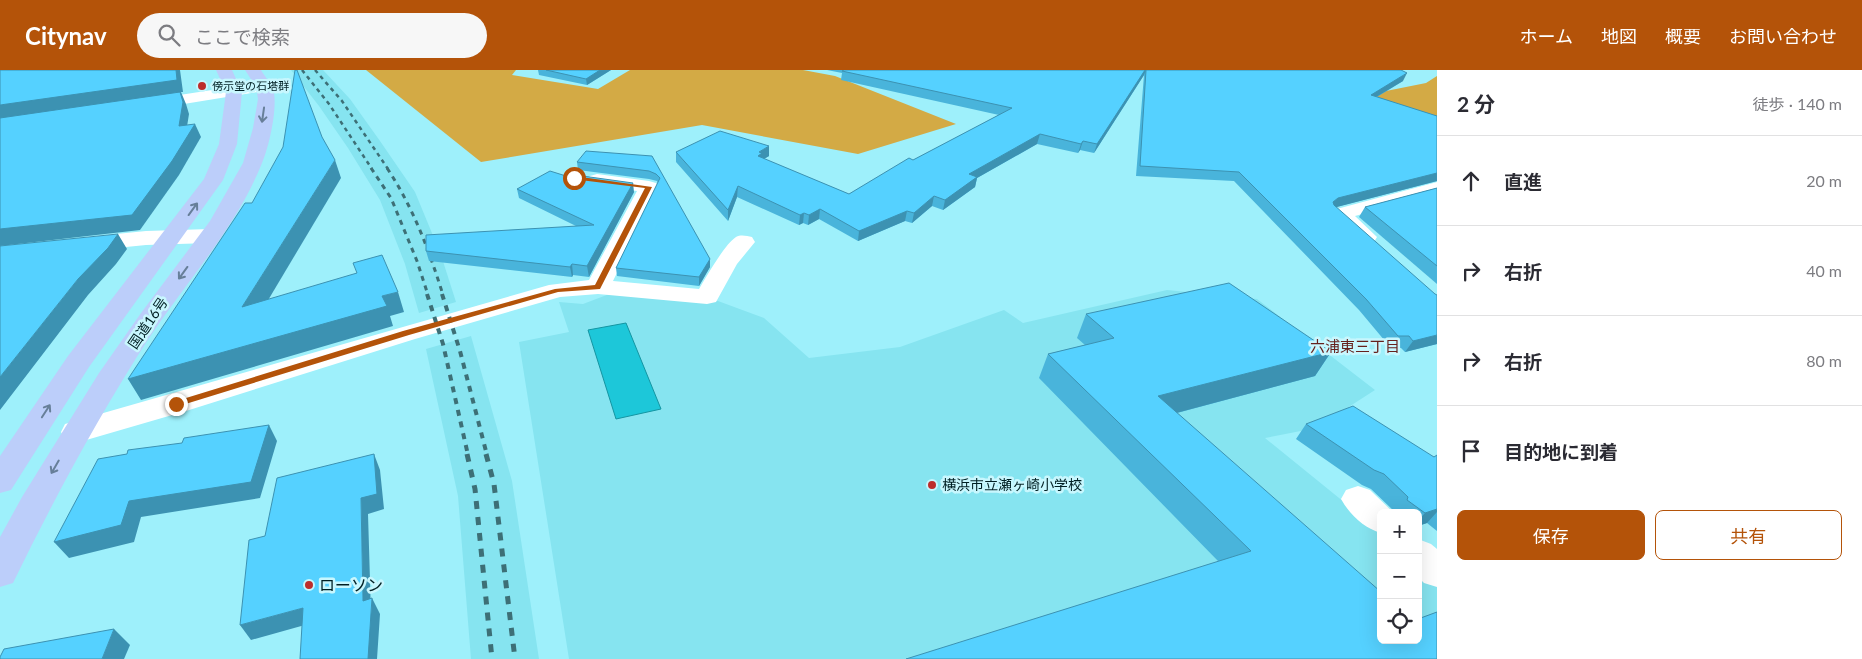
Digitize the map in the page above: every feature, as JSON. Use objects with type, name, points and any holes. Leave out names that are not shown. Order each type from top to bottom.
[{"type":"highway","points":[[0,481],[78,362],[214,180],[228,144],[234,92],[224,70]]},
{"type":"highway","name":"国道16号","points":[[0,572],[30,512],[76,432],[150,319],[210,236],[254,163],[266,94],[259,79]]},
{"type":"street","points":[[127,108],[234,92],[259,79]]},
{"type":"street","points":[[574,178],[649,187],[598,287]]},
{"type":"street","points":[[1384,253],[1340,214],[1436,189]]},
{"type":"street","points":[[62,246],[172,237],[210,236]]},
{"type":"street","points":[[76,432],[176,404],[406,333],[558,290],[598,287],[707,297],[727,262],[744,242]]},
{"type":"street","points":[[1422,558],[1437,572]]},
{"type":"shaded area","points":[[291,70],[323,70],[350,99],[380,141],[415,192],[441,255],[456,302],[419,313],[405,264],[380,200],[348,148]]},
{"type":"shaded area","points":[[366,70],[516,70],[512,75],[598,89],[630,70],[803,70],[835,76],[956,124],[858,154],[702,125],[481,162]]},
{"type":"shaded area","points":[[1437,76],[1437,123],[1371,94],[1426,83]]},
{"type":"shaded area","name":"横浜市立瀬ヶ崎小学校","points":[[1167,290],[1257,299],[1375,390],[1316,428],[1265,438],[1377,529],[1377,644],[1422,644],[1422,569],[1437,583],[1437,659],[569,659],[519,342],[569,332],[559,302],[583,304],[612,293],[718,301],[764,318],[809,358],[900,347],[1004,310],[1023,323]]},
{"type":"shaded area","points":[[626,323],[661,409],[616,419],[588,330]]},
{"type":"shaded area","points":[[471,336],[512,481],[539,659],[471,659],[458,496],[426,349]]},
{"type":"building","points":[[0,70],[176,70],[177,80],[0,105]]},
{"type":"building","points":[[295,70],[297,70],[322,137],[335,160],[242,307],[357,273],[353,263],[382,255],[398,292],[382,296],[387,306],[128,379],[245,203],[252,203],[283,147]]},
{"type":"building","points":[[546,70],[600,70],[586,79]]},
{"type":"building","points":[[1145,70],[1097,144],[1083,141],[1081,144],[1040,134],[969,174],[977,177],[945,200],[934,196],[914,213],[907,211],[859,231],[820,209],[809,215],[804,213],[800,215],[738,186],[728,210],[676,152],[720,131],[769,146],[759,152],[762,153],[758,156],[849,194],[909,158],[913,160],[1012,108],[842,71]]},
{"type":"building","points":[[1146,70],[1401,70],[1407,73],[1371,95],[1437,116],[1437,173],[1338,198],[1333,202],[1334,205],[1437,295],[1437,335],[1413,341],[1409,336],[1398,336],[1366,299],[1239,172],[1140,166]]},
{"type":"building","points":[[180,92],[183,102],[179,126],[195,124],[172,161],[132,215],[0,229],[0,118]]},
{"type":"building","points":[[586,151],[652,156],[710,259],[699,277],[616,268],[660,178],[649,171],[577,162]]},
{"type":"building","points":[[550,171],[566,176],[568,174],[633,183],[587,266],[572,264],[570,267],[426,251],[426,235],[594,225],[517,189]]},
{"type":"building","points":[[1437,188],[1437,266],[1365,207]]},
{"type":"building","points":[[118,234],[108,248],[78,279],[0,377],[0,246]]},
{"type":"building","points":[[1229,283],[1331,352],[1158,396],[1377,588],[1377,644],[1422,644],[1422,618],[1437,612],[1437,659],[906,659],[1251,551],[1048,354],[1114,338],[1086,314]]},
{"type":"building","points":[[1353,406],[1434,457],[1437,455],[1437,509],[1425,513],[1407,500],[1408,497],[1384,474],[1374,470],[1306,424]]},
{"type":"building","points":[[269,425],[251,482],[129,501],[121,525],[54,542],[98,459],[127,454],[128,450],[182,443],[184,438]]},
{"type":"building","points":[[374,454],[377,494],[361,498],[363,601],[372,598],[368,659],[300,659],[303,608],[240,625],[249,540],[265,536],[277,478]]},
{"type":"building","points":[[114,629],[102,659],[0,659],[4,649]]},
{"type":"railway","points":[[302,70],[329,104],[372,169]]},
{"type":"railway","points":[[315,70],[342,101],[388,169]]},
{"type":"railway","points":[[371,168],[391,198],[417,261],[428,295]]},
{"type":"railway","points":[[387,168],[405,198],[419,229],[443,295]]},
{"type":"railway","points":[[427,294],[443,344],[468,455]]},
{"type":"railway","points":[[442,294],[460,351],[487,455]]},
{"type":"railway","points":[[467,454],[475,489],[492,659]]},
{"type":"railway","points":[[486,454],[494,484],[515,659]]},
{"type":"place","name":"傍示堂の石塔群","points":[[202,86]]},
{"type":"place","name":"横浜市立瀬ヶ崎小学校","points":[[932,485]]},
{"type":"place","name":"ローソン","points":[[309,585]]},
{"type":"district","name":"六浦東三丁目","points":[[1355,347]]},
{"type":"route","points":[[176,404],[406,333],[558,290],[598,287],[649,187],[574,178]]}]
